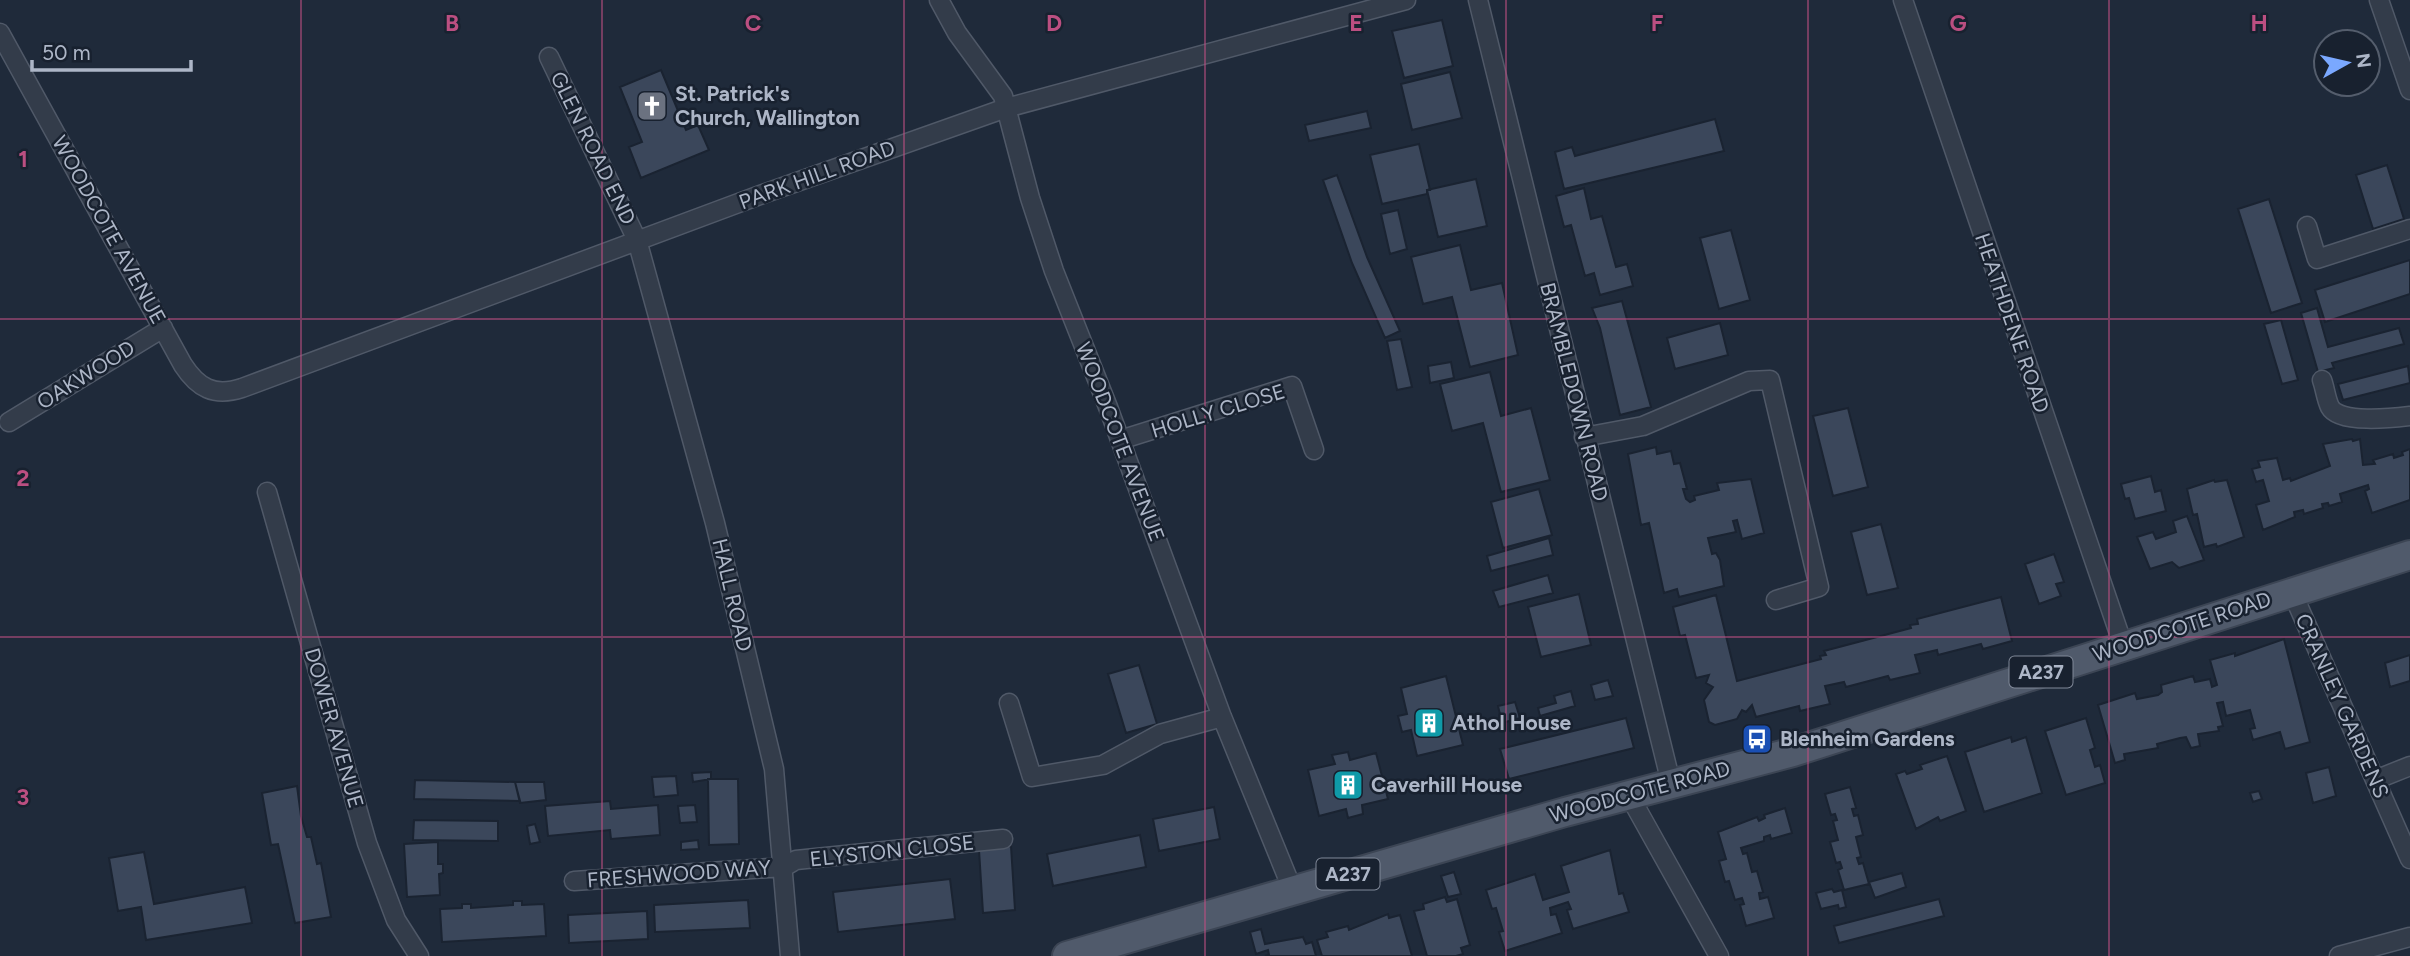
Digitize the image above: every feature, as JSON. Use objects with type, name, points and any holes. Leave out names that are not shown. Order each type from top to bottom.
[{"type":"main road","name":"WOODCOTE ROAD","points":[[1067,956],[1120,950],[1293,891],[1831,740],[2410,555]]},
{"type":"street","name":"WOODCOTE AVENUE","points":[[939,0],[972,55],[1003,96],[1054,271],[1120,440],[1222,717],[1293,891]]},
{"type":"street","name":"PARK HILL ROAD","points":[[242,388],[447,314],[636,240],[1006,108],[1406,0]]},
{"type":"street","name":"BRAMBLEDOWN ROAD","points":[[1478,0],[1671,783]]},
{"type":"street","name":"HEATHDENE ROAD","points":[[1903,0],[2123,645]]},
{"type":"street","points":[[2379,0],[2410,90]]},
{"type":"street","name":"WOODCOTE AVENUE","points":[[0,33],[163,328],[198,384],[221,393],[242,388]]},
{"type":"street","name":"GLEN ROAD END","points":[[549,57],[636,240]]},
{"type":"street","points":[[2307,226],[2317,259],[2410,229]]},
{"type":"street","name":"HALL ROAD","points":[[636,240],[715,523],[774,769],[790,956]]},
{"type":"street","name":"OAKWOOD","points":[[9,422],[163,328]]},
{"type":"street","points":[[1584,437],[1643,426],[1740,384],[1770,380],[1819,587],[1776,600]]},
{"type":"street","points":[[2322,380],[2330,408],[2345,417],[2379,419],[2410,416]]},
{"type":"street","name":"HOLLY CLOSE","points":[[1120,440],[1292,386],[1314,450]]},
{"type":"street","name":"DOWER AVENUE","points":[[267,492],[367,843],[396,920],[419,956]]},
{"type":"street","name":"CRANLEY GARDENS","points":[[2292,592],[2410,859]]},
{"type":"street","points":[[1009,703],[1032,777],[1103,765],[1160,734],[1222,717]]},
{"type":"street","points":[[2375,780],[2410,766]]},
{"type":"street","points":[[1629,795],[1719,956]]},
{"type":"street","name":"ELYSTON CLOSE","points":[[784,867],[796,860],[1003,839]]},
{"type":"street","name":"FRESHWOOD WAY","points":[[574,881],[784,867]]},
{"type":"street","points":[[2339,956],[2410,937]]},
{"type":"building","points":[[1442,20],[1453,66],[1404,78],[1392,31]]},
{"type":"building","name":"St. Patrick's Church, Wallington","points":[[661,70],[686,130],[698,125],[709,150],[641,178],[629,147],[642,142],[620,87]]},
{"type":"building","points":[[1450,72],[1462,118],[1412,130],[1401,84]]},
{"type":"building","points":[[1367,111],[1371,128],[1309,141],[1305,125]]},
{"type":"building","points":[[1715,119],[1724,151],[1564,189],[1555,152],[1572,147],[1575,156]]},
{"type":"building","points":[[1419,144],[1430,190],[1427,190],[1427,194],[1382,204],[1370,155]]},
{"type":"building","points":[[2387,165],[2404,219],[2373,229],[2356,175]]},
{"type":"building","points":[[1337,175],[1367,257],[1400,331],[1385,338],[1352,263],[1323,180]]},
{"type":"building","points":[[1476,179],[1487,226],[1438,237],[1427,190]]},
{"type":"building","points":[[1584,188],[1591,219],[1602,216],[1616,267],[1627,264],[1633,286],[1600,295],[1594,273],[1585,276],[1571,225],[1564,227],[1556,196]]},
{"type":"building","points":[[2269,199],[2302,303],[2271,313],[2238,209]]},
{"type":"building","points":[[1398,210],[1407,249],[1390,254],[1381,214]]},
{"type":"building","points":[[1731,230],[1750,300],[1719,309],[1700,238]]},
{"type":"building","points":[[1460,245],[1471,290],[1502,283],[1518,355],[1470,367],[1452,297],[1423,304],[1411,257]]},
{"type":"building","points":[[2410,260],[2410,294],[2325,322],[2315,290]]},
{"type":"building","points":[[1622,301],[1651,407],[1620,415],[1600,328],[1592,308]]},
{"type":"building","points":[[2317,308],[2328,347],[2399,328],[2404,344],[2332,363],[2334,368],[2318,372],[2301,313]]},
{"type":"building","points":[[2281,320],[2298,380],[2282,384],[2264,324]]},
{"type":"building","points":[[1720,323],[1728,355],[1675,369],[1667,338]]},
{"type":"building","points":[[1401,339],[1412,387],[1397,390],[1387,341]]},
{"type":"building","points":[[1451,362],[1454,378],[1430,383],[1428,366]]},
{"type":"building","points":[[2408,366],[2410,383],[2343,400],[2338,384]]},
{"type":"building","points":[[1490,372],[1501,416],[1531,408],[1550,480],[1501,492],[1483,423],[1452,431],[1440,384]]},
{"type":"building","points":[[1848,408],[1868,487],[1833,496],[1813,416]]},
{"type":"building","points":[[2360,439],[2363,465],[2375,464],[2373,460],[2393,454],[2394,458],[2403,455],[2402,452],[2410,449],[2410,500],[2372,513],[2365,491],[2369,489],[2368,485],[2340,494],[2342,502],[2329,506],[2328,503],[2322,504],[2323,508],[2304,514],[2303,510],[2294,512],[2295,517],[2263,530],[2256,505],[2269,501],[2263,480],[2256,482],[2252,469],[2260,467],[2258,461],[2277,458],[2283,480],[2290,478],[2291,481],[2330,466],[2323,444]]},
{"type":"building","points":[[1656,447],[1657,454],[1671,451],[1674,464],[1680,463],[1687,489],[1683,489],[1690,502],[1695,500],[1694,496],[1719,490],[1717,483],[1751,479],[1764,533],[1742,539],[1737,520],[1733,521],[1736,532],[1708,538],[1712,554],[1716,553],[1720,560],[1724,586],[1679,597],[1677,589],[1664,593],[1649,523],[1641,525],[1628,454]]},
{"type":"building","points":[[2151,476],[2155,492],[2161,490],[2166,511],[2135,519],[2129,498],[2125,499],[2121,484]]},
{"type":"building","points":[[2214,480],[2227,480],[2244,537],[2217,547],[2216,544],[2204,547],[2197,514],[2193,515],[2187,489]]},
{"type":"building","points":[[1539,489],[1552,535],[1503,548],[1491,502]]},
{"type":"building","points":[[2187,516],[2204,560],[2179,568],[2172,562],[2150,569],[2137,537],[2153,532],[2156,539],[2176,532],[2173,521]]},
{"type":"building","points":[[1881,524],[1898,588],[1867,595],[1851,532]]},
{"type":"building","points":[[1549,538],[1553,555],[1491,571],[1487,556]]},
{"type":"building","points":[[2054,554],[2064,582],[2056,584],[2061,596],[2039,604],[2025,564]]},
{"type":"building","points":[[1548,575],[1553,593],[1499,607],[1493,591]]},
{"type":"building","points":[[1579,594],[1591,645],[1541,657],[1528,607]]},
{"type":"building","points":[[1716,595],[1737,681],[1821,659],[1820,656],[1826,655],[1824,651],[1911,628],[1910,625],[1918,624],[1917,619],[2001,597],[2012,641],[1983,649],[1981,644],[1938,655],[1937,650],[1915,655],[1920,673],[1890,680],[1888,676],[1846,687],[1844,682],[1825,686],[1830,704],[1800,711],[1799,706],[1756,717],[1752,705],[1746,712],[1742,710],[1737,719],[1715,725],[1709,722],[1704,700],[1713,687],[1706,683],[1709,675],[1696,678],[1685,635],[1680,636],[1673,607]]},
{"type":"building","points":[[2284,639],[2310,742],[2285,749],[2280,732],[2253,740],[2250,729],[2255,728],[2250,710],[2226,716],[2223,702],[2217,703],[2223,726],[2218,727],[2219,731],[2198,734],[2200,746],[2191,748],[2186,737],[2180,738],[2157,744],[2158,748],[2124,754],[2125,760],[2115,763],[2098,705],[2135,693],[2137,699],[2158,695],[2162,692],[2161,685],[2193,676],[2195,682],[2210,679],[2212,687],[2217,685],[2210,660],[2235,653],[2235,656]]},
{"type":"building","points":[[2410,655],[2410,681],[2390,687],[2385,663]]},
{"type":"building","points":[[1139,665],[1157,724],[1126,733],[1108,674]]},
{"type":"building","name":"Athol House","points":[[1446,676],[1463,745],[1417,756],[1411,730],[1402,732],[1398,716],[1407,714],[1401,688]]},
{"type":"building","points":[[1608,680],[1613,696],[1595,700],[1591,685]]},
{"type":"building","points":[[1571,691],[1575,706],[1540,716],[1538,708],[1556,703],[1554,696]]},
{"type":"building","points":[[1515,702],[1520,718],[1502,723],[1498,706]]},
{"type":"building","points":[[1626,718],[1634,748],[1509,779],[1500,749]]},
{"type":"building","points":[[2086,718],[2095,748],[2090,750],[2095,767],[2100,765],[2105,783],[2066,795],[2045,731]]},
{"type":"building","points":[[2011,737],[2012,742],[2026,737],[2042,793],[1984,812],[1965,752]]},
{"type":"building","name":"Caverhill House","points":[[1348,752],[1350,760],[1376,753],[1388,799],[1362,805],[1363,814],[1348,818],[1346,809],[1319,816],[1308,770],[1335,764],[1332,755]]},
{"type":"building","points":[[1947,756],[1966,811],[1940,821],[1938,817],[1916,829],[1896,774],[1922,769],[1920,765]]},
{"type":"building","points":[[2329,767],[2336,796],[2313,803],[2306,773]]},
{"type":"building","points":[[711,772],[711,779],[693,782],[692,773]]},
{"type":"building","points":[[676,776],[678,795],[654,797],[652,777]]},
{"type":"building","points":[[708,779],[738,779],[739,844],[709,845]]},
{"type":"building","points":[[415,780],[515,782],[520,801],[414,799]]},
{"type":"building","points":[[515,782],[544,782],[546,800],[520,803]]},
{"type":"building","points":[[297,786],[307,837],[311,837],[317,864],[321,863],[331,917],[295,923],[278,844],[271,845],[262,793]]},
{"type":"building","points":[[1850,787],[1856,808],[1852,809],[1854,816],[1858,815],[1863,835],[1856,837],[1861,857],[1857,858],[1859,864],[1863,863],[1869,884],[1844,890],[1838,870],[1842,868],[1840,862],[1836,863],[1830,842],[1838,840],[1833,821],[1837,820],[1835,814],[1831,815],[1825,794]]},
{"type":"building","points":[[2259,791],[2262,799],[2253,802],[2250,793]]},
{"type":"building","points":[[610,801],[611,809],[658,805],[660,835],[611,839],[610,830],[548,836],[545,806]]},
{"type":"building","points":[[695,805],[697,822],[680,823],[678,806]]},
{"type":"building","points":[[1214,807],[1220,839],[1159,851],[1153,819]]},
{"type":"building","points":[[1785,808],[1792,833],[1771,839],[1770,835],[1764,837],[1764,841],[1741,848],[1743,854],[1747,853],[1752,872],[1757,871],[1763,892],[1759,893],[1760,899],[1768,897],[1774,918],[1746,926],[1740,905],[1744,904],[1742,898],[1735,900],[1729,881],[1725,882],[1719,861],[1726,859],[1718,832],[1757,817],[1759,821],[1765,818],[1764,815]]},
{"type":"building","points":[[414,820],[498,821],[498,841],[413,840]]},
{"type":"building","points":[[535,824],[540,842],[530,844],[527,826]]},
{"type":"building","points":[[1140,835],[1146,867],[1053,886],[1047,854]]},
{"type":"building","points":[[698,840],[699,849],[681,850],[681,842]]},
{"type":"building","points":[[438,842],[438,864],[443,864],[443,873],[439,874],[440,895],[407,897],[404,844]]},
{"type":"building","points":[[1011,846],[1015,910],[983,913],[979,850]]},
{"type":"building","points":[[1610,850],[1619,894],[1623,893],[1629,912],[1573,929],[1567,910],[1571,909],[1568,902],[1550,908],[1551,915],[1556,914],[1562,933],[1505,951],[1499,932],[1503,931],[1496,908],[1492,909],[1486,890],[1535,874],[1543,900],[1569,892],[1561,866]]},
{"type":"building","points":[[144,852],[154,904],[245,887],[252,923],[146,940],[141,907],[118,911],[109,858]]},
{"type":"building","points":[[1454,872],[1461,894],[1448,897],[1441,876]]},
{"type":"building","points":[[1902,873],[1906,887],[1875,898],[1869,882]]},
{"type":"building","points":[[950,879],[955,919],[838,932],[833,892]]},
{"type":"building","points":[[1832,889],[1834,892],[1842,890],[1846,907],[1839,909],[1838,905],[1821,909],[1816,893]]},
{"type":"building","points":[[1445,897],[1447,902],[1457,899],[1470,945],[1461,948],[1463,954],[1456,956],[1427,956],[1414,911],[1424,909],[1423,904]]},
{"type":"building","points":[[1939,899],[1944,916],[1839,943],[1834,926]]},
{"type":"building","points":[[748,900],[750,928],[655,932],[654,905]]},
{"type":"building","points":[[513,901],[522,901],[522,905],[544,904],[546,936],[442,942],[440,909],[462,908],[462,904],[471,904],[471,908],[513,905]]},
{"type":"building","points":[[647,911],[648,939],[569,943],[568,915]]},
{"type":"building","points":[[1388,914],[1389,918],[1400,915],[1412,956],[1322,956],[1317,940],[1328,937],[1326,932],[1348,926],[1349,930]]},
{"type":"building","points":[[1261,929],[1265,944],[1303,937],[1306,944],[1312,942],[1316,956],[1265,956],[1269,955],[1268,950],[1256,954],[1250,932]]},
{"type":"place","name":"St. Patrick's Church, Wallington","points":[[652,106]]},
{"type":"place","name":"Athol House","points":[[1429,723]]},
{"type":"place","name":"Blenheim Gardens","points":[[1757,739]]},
{"type":"place","name":"Caverhill House","points":[[1348,785]]}]
